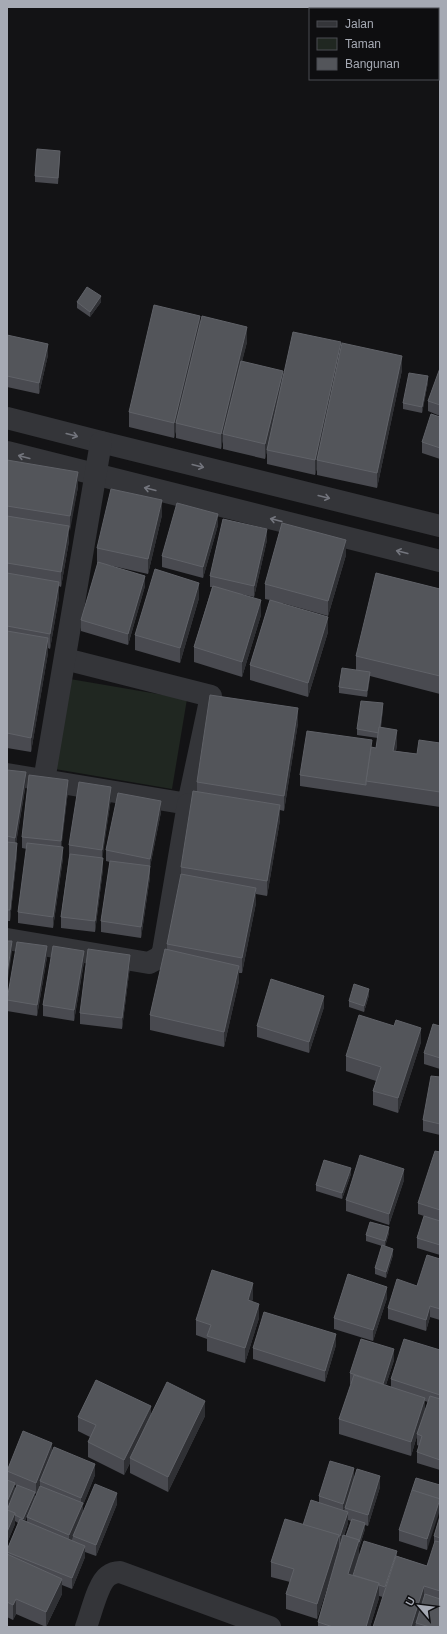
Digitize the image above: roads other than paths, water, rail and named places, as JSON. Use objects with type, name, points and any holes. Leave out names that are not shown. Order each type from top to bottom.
[{"type":"street","points":[[7,418],[440,526]]},
{"type":"street","points":[[44,781],[101,442]]},
{"type":"street","points":[[7,452],[440,561]]},
{"type":"street","points":[[65,659],[233,702]]},
{"type":"street","points":[[7,939],[149,963],[155,961],[163,951],[188,804],[211,696]]},
{"type":"street","points":[[7,774],[188,804]]},
{"type":"street","points":[[86,1627],[101,1586],[106,1577],[113,1573],[120,1572],[270,1627]]}]
